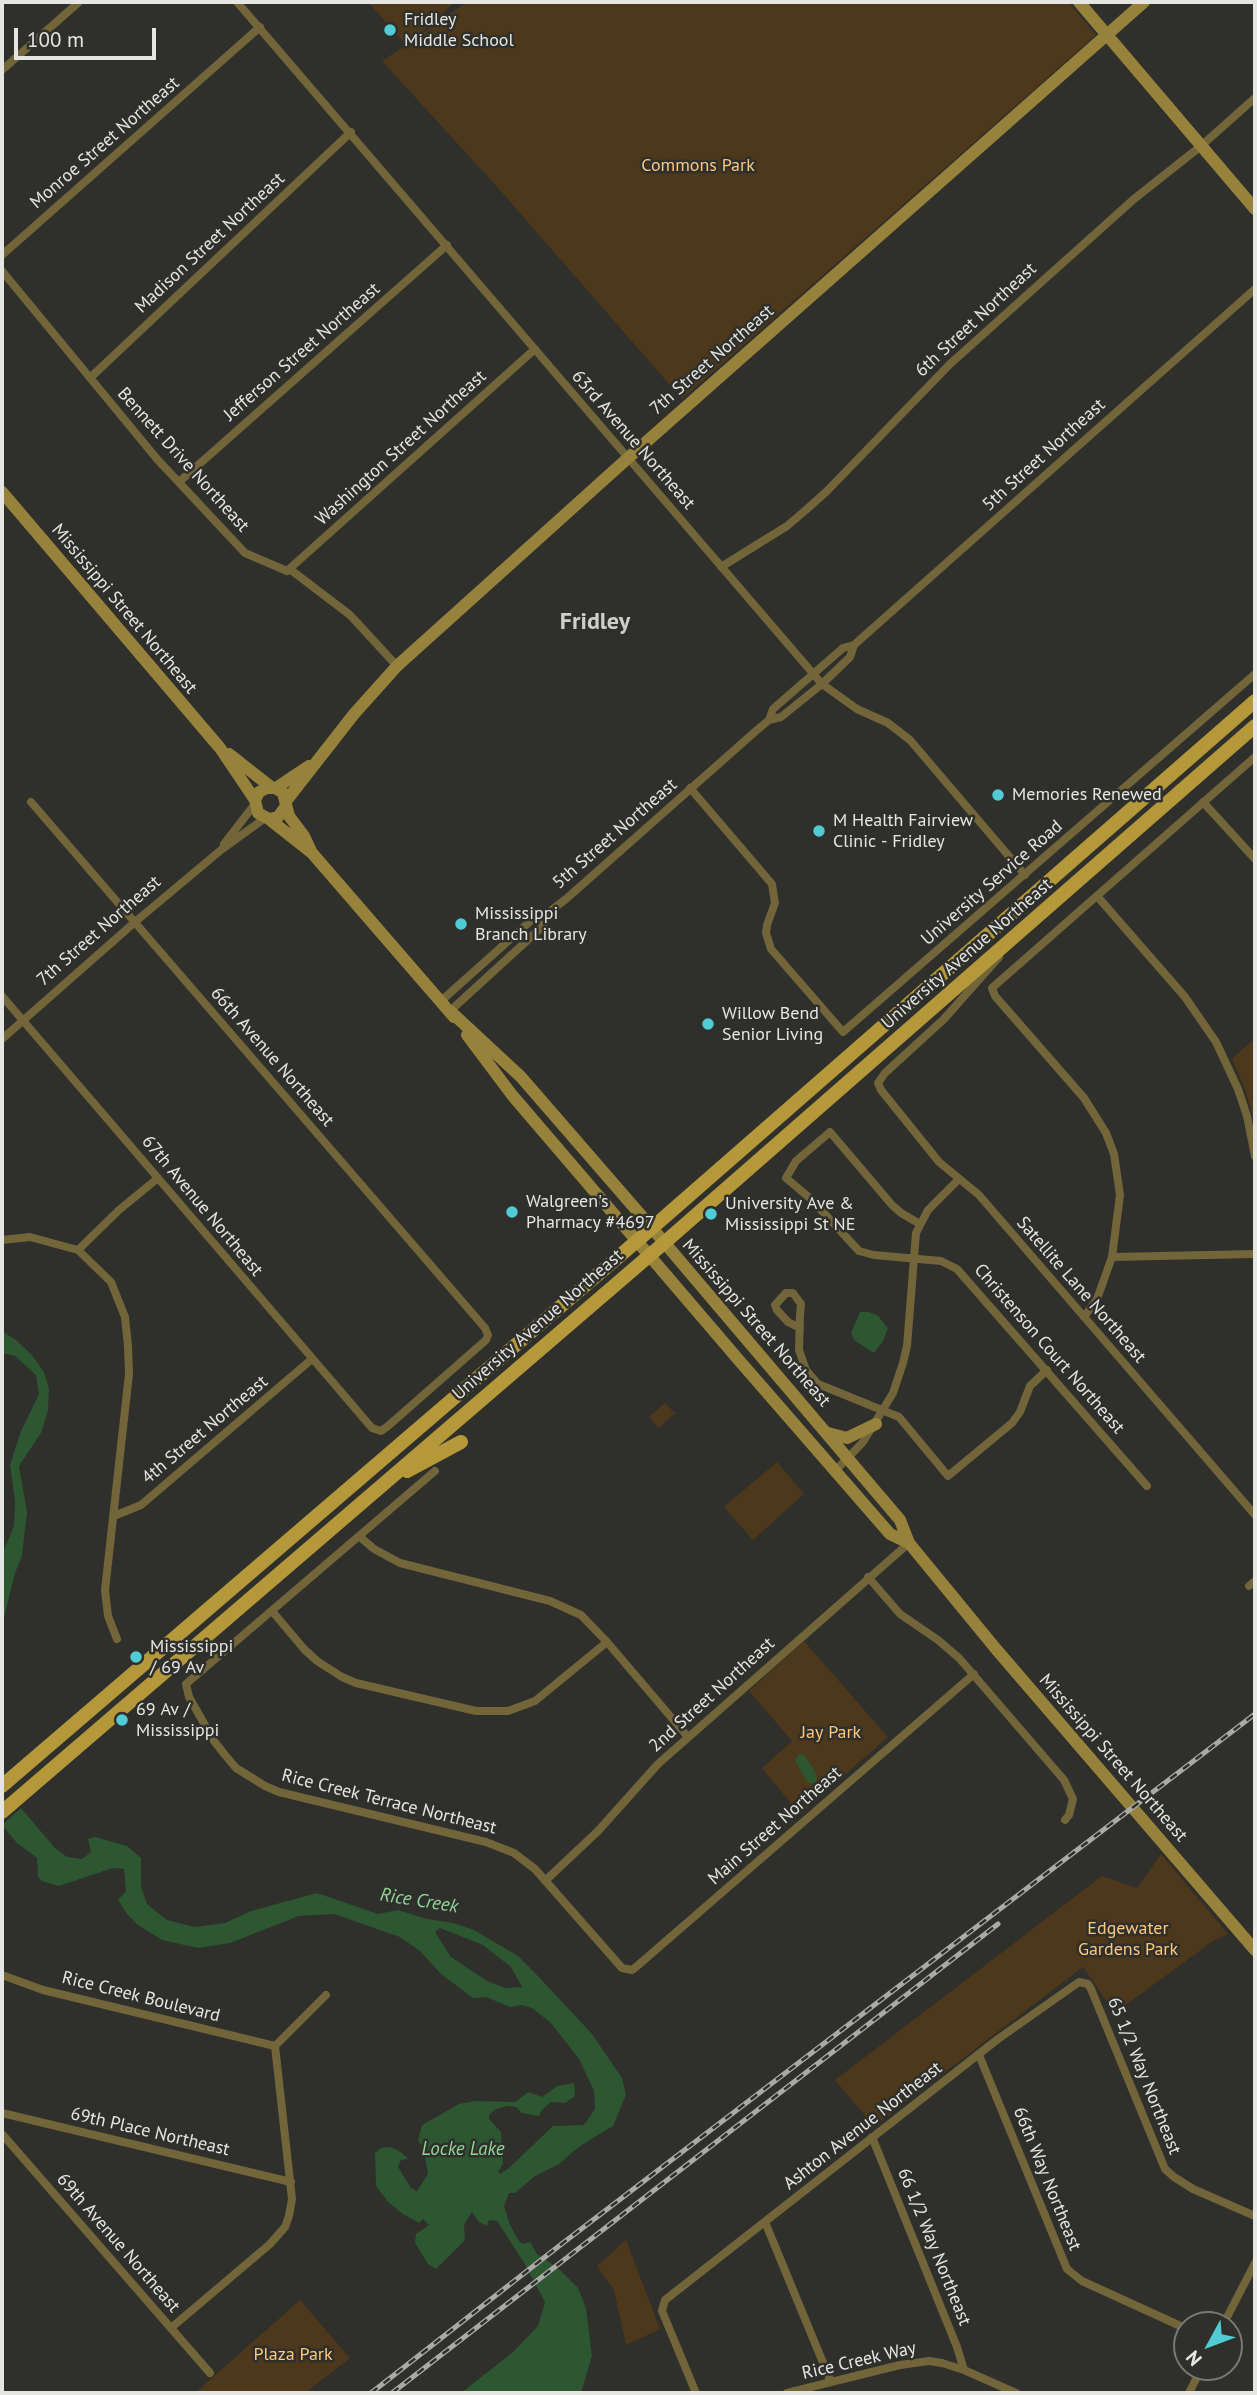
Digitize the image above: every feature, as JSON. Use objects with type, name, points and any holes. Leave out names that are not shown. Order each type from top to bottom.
[{"type":"main road","name":"University Avenue Northeast","points":[[2,1786],[652,1228],[1255,701]]},
{"type":"main road","name":"University Avenue Northeast","points":[[2,1812],[664,1243],[1255,726]]},
{"type":"main road","points":[[384,1483],[461,1442]]},
{"type":"street","points":[[2,70],[79,2]]},
{"type":"street","name":"63rd Avenue Northeast","points":[[237,2],[822,684],[858,709],[888,723],[910,740],[1025,875]]},
{"type":"street","points":[[1079,2],[1255,209]]},
{"type":"street","name":"7th Street Northeast","points":[[286,803],[374,690],[397,666],[1144,2]]},
{"type":"street","name":"Monroe Street Northeast","points":[[2,255],[260,27]]},
{"type":"street","name":"6th Street Northeast","points":[[721,567],[787,526],[807,509],[950,363],[1134,199],[1201,146],[1255,98]]},
{"type":"street","name":"Madison Street Northeast","points":[[90,378],[351,132]]},
{"type":"street","name":"Jefferson Street Northeast","points":[[179,482],[447,245]]},
{"type":"street","name":"Bennett Drive Northeast","points":[[2,271],[179,482],[245,553],[286,571],[291,570],[350,615],[397,666]]},
{"type":"street","name":"5th Street Northeast","points":[[769,720],[773,709],[843,648],[854,645],[1255,289]]},
{"type":"street","name":"Washington Street Northeast","points":[[286,571],[536,349]]},
{"type":"street","name":"Mississippi Street Northeast","points":[[2,492],[220,748],[255,802]]},
{"type":"street","name":"5th Street Northeast","points":[[445,1006],[534,917],[545,915],[769,720],[781,716],[822,684],[850,657],[854,645]]},
{"type":"street","name":"University Service Road","points":[[690,788],[772,884],[775,903],[766,933],[771,949],[843,1032],[1255,674]]},
{"type":"street","name":"Mississippi Street Northeast","points":[[220,748],[273,788]]},
{"type":"street","points":[[1084,1317],[1097,1299],[1112,1257],[1120,1195],[1114,1154],[1106,1133],[1084,1098],[995,996],[992,988],[1255,757]]},
{"type":"street","name":"7th Street Northeast","points":[[273,788],[318,760]]},
{"type":"street","points":[[273,788],[283,793],[286,803],[278,817],[267,818],[258,813],[255,802],[259,792],[273,788]]},
{"type":"street","name":"66th Avenue Northeast","points":[[31,802],[485,1328],[488,1335],[483,1344],[381,1431]]},
{"type":"street","name":"7th Street Northeast","points":[[221,850],[255,802]]},
{"type":"street","points":[[1203,802],[1255,859]]},
{"type":"street","name":"Mississippi Street Northeast","points":[[286,803],[289,816],[304,836],[312,853]]},
{"type":"street","name":"7th Street Northeast","points":[[2,1039],[221,850],[267,818]]},
{"type":"street","name":"Mississippi Street Northeast","points":[[267,818],[312,853],[445,1006],[512,1095],[890,1534],[909,1543]]},
{"type":"street","points":[[1097,896],[1185,998],[1216,1042],[1228,1064],[1244,1107],[1255,1156]]},
{"type":"street","name":"5th Street Northeast","points":[[445,1006],[543,926],[545,915]]},
{"type":"street","name":"Satellite Lane Northeast","points":[[1012,940],[944,1018],[881,1077],[878,1083],[939,1162],[979,1195],[1255,1515]]},
{"type":"street","name":"67th Avenue Northeast","points":[[2,996],[372,1428],[381,1431]]},
{"type":"street","name":"Mississippi Street Northeast","points":[[445,1006],[521,1076],[652,1228],[900,1520],[909,1543],[996,1649],[1255,1950]]},
{"type":"street","name":"Christenson Court Northeast","points":[[920,1224],[892,1205],[830,1132],[796,1161],[786,1178],[811,1199],[859,1251],[874,1255],[941,1261],[957,1269],[1147,1486]]},
{"type":"street","points":[[78,1250],[119,1210],[158,1178]]},
{"type":"street","points":[[836,1470],[885,1410],[903,1363],[916,1233],[928,1210],[959,1179]]},
{"type":"street","points":[[2,1240],[30,1237],[78,1250],[111,1282],[125,1317],[129,1374],[105,1590],[108,1616],[117,1639]]},
{"type":"street","points":[[1112,1257],[1255,1254]]},
{"type":"street","points":[[800,1328],[799,1350],[802,1361],[818,1384],[899,1417],[948,1476],[1012,1423],[1020,1412],[1030,1386],[1047,1370]]},
{"type":"street","name":"4th Street Northeast","points":[[114,1516],[141,1505],[312,1359]]},
{"type":"street","points":[[827,1432],[847,1437],[876,1424]]},
{"type":"street","points":[[435,1471],[272,1611],[303,1648],[317,1661],[356,1683],[476,1711],[508,1711],[535,1701],[607,1642]]},
{"type":"street","points":[[359,1536],[374,1549],[400,1563],[567,1607],[581,1615],[688,1737]]},
{"type":"street","name":"2nd Street Northeast","points":[[545,1881],[598,1831],[637,1785],[688,1737],[909,1543]]},
{"type":"street","points":[[868,1577],[900,1614],[949,1648],[1064,1780],[1073,1799],[1065,1820]]},
{"type":"street","name":"Rice Creek Terrace Northeast","points":[[272,1611],[187,1684],[189,1697],[214,1741],[236,1768],[279,1792],[502,1847],[525,1860],[618,1965],[627,1970]]},
{"type":"street","name":"Main Street Northeast","points":[[627,1970],[636,1967],[974,1674]]},
{"type":"street","name":"Rice Creek Boulevard","points":[[2,1975],[43,1990],[275,2046]]},
{"type":"street","name":"Ashton Avenue Northeast","points":[[696,2393],[663,2315],[662,2306],[665,2300],[979,2055],[1073,1985],[1084,1982]]},
{"type":"street","name":"65 1/2 Way Northeast","points":[[1084,1982],[1091,1989],[1165,2169],[1193,2189],[1255,2216]]},
{"type":"street","points":[[171,2328],[285,2227],[292,2199],[275,2046],[326,1995]]},
{"type":"street","name":"66th Way Northeast","points":[[979,2055],[1067,2269],[1082,2281],[1173,2323]]},
{"type":"street","name":"69th Place Northeast","points":[[2,2113],[291,2182]]},
{"type":"street","name":"69th Avenue Northeast","points":[[2,2134],[210,2373]]},
{"type":"street","name":"66 1/2 Way Northeast","points":[[872,2137],[964,2370]]},
{"type":"street","points":[[765,2222],[831,2382]]},
{"type":"street","points":[[1230,2311],[1255,2263]]},
{"type":"street","name":"Rice Creek Way","points":[[787,2393],[914,2362],[942,2363],[1016,2393]]},
{"type":"green space","name":"Commons Park","points":[[368,2],[455,2],[415,38],[467,2],[1068,2],[1096,35],[682,399],[499,189],[382,61],[406,45]]},
{"type":"green space","points":[[1255,1038],[1255,1125],[1245,1089],[1232,1059]]},
{"type":"green space","points":[[665,1403],[675,1413],[659,1428],[649,1417]]},
{"type":"green space","points":[[777,1462],[804,1494],[753,1540],[724,1507]]},
{"type":"green space","name":"Jay Park","points":[[804,1641],[888,1737],[800,1814],[762,1768],[792,1741],[749,1691]]},
{"type":"green space","name":"Edgewater Gardens Park","points":[[1161,1854],[1228,1934],[1213,1941],[1115,2013],[1083,1967],[874,2126],[835,2080],[1102,1876],[1137,1888]]},
{"type":"green space","points":[[626,2240],[660,2329],[626,2345],[614,2290],[597,2266]]},
{"type":"green space","name":"Plaza Park","points":[[300,2300],[350,2358],[305,2393],[195,2393]]},
{"type":"water","points":[[860,1312],[877,1315],[888,1328],[874,1353],[854,1340],[851,1333]]},
{"type":"water","points":[[2,1331],[32,1355],[44,1372],[49,1389],[48,1410],[41,1433],[19,1466],[27,1512],[22,1556],[2,1626],[2,1554],[14,1526],[15,1501],[10,1465],[21,1431],[39,1394],[36,1375],[15,1356],[2,1353]]},
{"type":"water","points":[[799,1754],[804,1755],[811,1765],[817,1776],[816,1784],[808,1783],[795,1761]]},
{"type":"water","name":"Locke Lake","points":[[21,1808],[55,1848],[67,1857],[82,1859],[91,1852],[88,1839],[95,1837],[127,1846],[141,1858],[141,1886],[147,1904],[167,1920],[194,1927],[225,1923],[251,1911],[317,1893],[378,1914],[398,1910],[453,1923],[474,1930],[518,1956],[592,2034],[622,2078],[626,2095],[613,2126],[580,2146],[559,2164],[535,2176],[515,2193],[509,2193],[504,2206],[519,2241],[523,2244],[530,2242],[537,2254],[558,2268],[578,2288],[586,2308],[592,2356],[581,2393],[461,2393],[512,2353],[538,2326],[545,2302],[497,2221],[489,2220],[487,2226],[479,2222],[472,2212],[464,2225],[465,2240],[436,2269],[428,2264],[415,2243],[416,2234],[429,2225],[423,2219],[419,2223],[403,2214],[388,2202],[376,2186],[375,2153],[381,2148],[391,2147],[408,2159],[401,2160],[398,2167],[411,2188],[417,2191],[428,2174],[423,2147],[418,2141],[422,2125],[459,2104],[475,2101],[515,2102],[528,2092],[542,2097],[557,2086],[574,2083],[575,2096],[565,2103],[551,2102],[539,2116],[522,2113],[516,2107],[507,2106],[496,2109],[489,2115],[489,2119],[501,2132],[503,2164],[498,2172],[500,2174],[553,2126],[584,2125],[595,2109],[594,2091],[579,2059],[551,2023],[532,2008],[522,2005],[510,2007],[486,1997],[473,1998],[441,1974],[420,1951],[400,1937],[334,1914],[299,1916],[230,1943],[198,1948],[162,1940],[138,1925],[118,1900],[126,1891],[124,1869],[113,1868],[59,1886],[42,1881],[38,1877],[37,1858],[17,1843],[2,1825]],"holes":[[[440,1928],[483,1945],[511,1967],[522,1987],[505,1988],[487,1981],[451,1957],[435,1932]]]},
{"type":"railway","points":[[371,2393],[1255,1714]]},
{"type":"railway","points":[[392,2393],[998,1924]]},
{"type":"place","name":"Fridley Middle School","points":[[390,30]]},
{"type":"place","name":"Memories Renewed","points":[[998,795]]},
{"type":"place","name":"M Health Fairview Clinic - Fridley","points":[[819,831]]},
{"type":"place","name":"Mississippi Branch Library","points":[[461,924]]},
{"type":"place","name":"Willow Bend Senior Living","points":[[708,1024]]},
{"type":"place","name":"Walgreen's Pharmacy #4697","points":[[512,1212]]},
{"type":"place","name":"University Ave & Mississippi St NE","points":[[711,1214]]},
{"type":"place","name":"Mississippi / 69 Av","points":[[136,1657]]},
{"type":"place","name":"69 Av / Mississippi","points":[[122,1720]]},
{"type":"district","name":"Fridley","points":[[595,622]]},
{"type":"water label","name":"Rice Creek","points":[[419,1901]]}]
